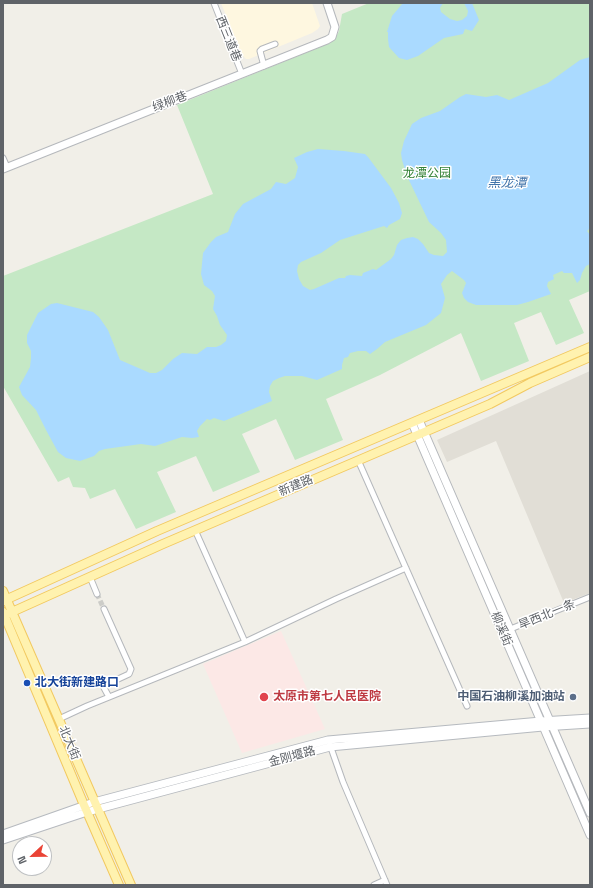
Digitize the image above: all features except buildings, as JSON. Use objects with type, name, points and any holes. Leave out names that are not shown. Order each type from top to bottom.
[{"type":"main road","name":"新建路","points":[[5,600],[157,531],[590,347]]},
{"type":"main road","name":"新建路","points":[[6,613],[195,530],[490,404],[530,383],[590,357]]},
{"type":"main road","name":"北大街","points":[[3,591],[6,613],[86,809],[119,885]]},
{"type":"main road","name":"北大街","points":[[6,613],[58,720],[131,885]]},
{"type":"street","name":"西三道巷","points":[[215,3],[243,72]]},
{"type":"street","name":"绿柳巷","points":[[4,165],[243,72],[327,36],[332,32],[325,3]]},
{"type":"street","points":[[263,64],[260,52],[262,49],[275,44]]},
{"type":"street","name":"柳溪街","points":[[415,421],[506,631],[590,812]]},
{"type":"street","points":[[358,460],[467,706]]},
{"type":"street","points":[[195,530],[245,642]]},
{"type":"street","points":[[58,720],[109,697],[245,642],[406,568]]},
{"type":"street","points":[[90,576],[97,594]]},
{"type":"street","name":"旱西北一条","points":[[506,631],[590,597]]},
{"type":"street","points":[[104,610],[131,669],[129,674],[103,686],[109,697]]},
{"type":"street","name":"柳溪街","points":[[506,631],[542,724],[590,835]]},
{"type":"street","points":[[550,723],[590,718]]},
{"type":"street","points":[[550,723],[590,724]]},
{"type":"street","name":"金刚堰路","points":[[3,840],[96,806],[329,743],[550,723]]},
{"type":"street","points":[[329,743],[343,782],[386,882],[374,885]]},
{"type":"street","points":[[3,834],[86,809]]},
{"type":"shaded area","points":[[221,3],[312,3],[320,26],[312,33],[246,59],[242,55]]},
{"type":"shaded area","points":[[590,371],[590,593],[564,603],[496,441],[447,462],[437,440]]},
{"type":"shaded area","name":"太原市第七人民医院","points":[[281,631],[325,729],[242,753],[203,664]]},
{"type":"green space","name":"龙潭公园","points":[[369,3],[590,3],[590,291],[569,300],[584,333],[556,345],[541,312],[514,323],[529,361],[481,381],[461,333],[380,375],[326,399],[343,440],[295,460],[276,419],[242,434],[260,472],[213,492],[196,456],[157,472],[176,512],[136,529],[115,489],[90,499],[85,488],[73,487],[69,477],[58,482],[3,386],[3,276],[213,194],[177,105],[330,43],[339,31],[342,14]]},
{"type":"water","points":[[403,3],[443,3],[440,8],[441,12],[450,19],[457,21],[462,20],[467,16],[468,11],[464,3],[472,3],[479,20],[472,31],[465,29],[463,34],[444,38],[418,56],[407,60],[399,58],[389,47],[387,32],[392,16]]},
{"type":"water","name":"黑龙潭","points":[[590,57],[590,228],[587,231],[590,235],[590,264],[586,266],[580,280],[577,283],[572,273],[564,273],[562,271],[553,275],[554,279],[548,282],[547,286],[551,294],[517,305],[476,305],[468,302],[464,298],[462,293],[466,283],[452,271],[447,275],[441,284],[445,298],[441,313],[426,325],[385,342],[370,354],[366,351],[350,353],[348,357],[344,358],[342,369],[317,380],[302,376],[285,376],[279,378],[273,381],[270,386],[269,392],[272,401],[224,421],[214,418],[210,420],[207,419],[197,431],[199,437],[182,437],[155,446],[141,444],[105,449],[99,451],[94,456],[80,461],[66,458],[58,452],[36,410],[22,395],[19,387],[30,367],[31,351],[27,343],[27,335],[38,313],[51,304],[57,303],[93,312],[99,317],[108,330],[120,360],[150,373],[156,373],[162,370],[173,359],[182,353],[197,354],[207,347],[216,347],[221,345],[226,341],[227,335],[220,325],[213,309],[215,296],[212,291],[204,285],[201,274],[203,253],[216,237],[228,232],[235,214],[243,204],[271,189],[276,182],[286,184],[295,178],[298,167],[294,158],[318,149],[365,154],[391,188],[399,203],[402,213],[400,219],[389,225],[387,228],[384,226],[340,240],[321,253],[301,262],[298,265],[297,271],[303,286],[310,290],[339,278],[345,278],[346,276],[350,275],[362,276],[363,273],[373,269],[376,270],[391,259],[397,245],[401,240],[407,238],[413,237],[418,239],[429,253],[443,256],[447,252],[446,240],[429,222],[407,176],[402,160],[401,153],[404,141],[412,124],[421,118],[440,111],[466,94],[486,97],[497,95],[509,100],[548,83],[580,60]]},
{"type":"tunnel","points":[[97,594],[104,609]]},
{"type":"place","name":"北大街新建路口","points":[[27,683]]},
{"type":"place","name":"太原市第七人民医院","points":[[264,697]]},
{"type":"place","name":"中国石油柳溪加油站","points":[[573,697]]}]
